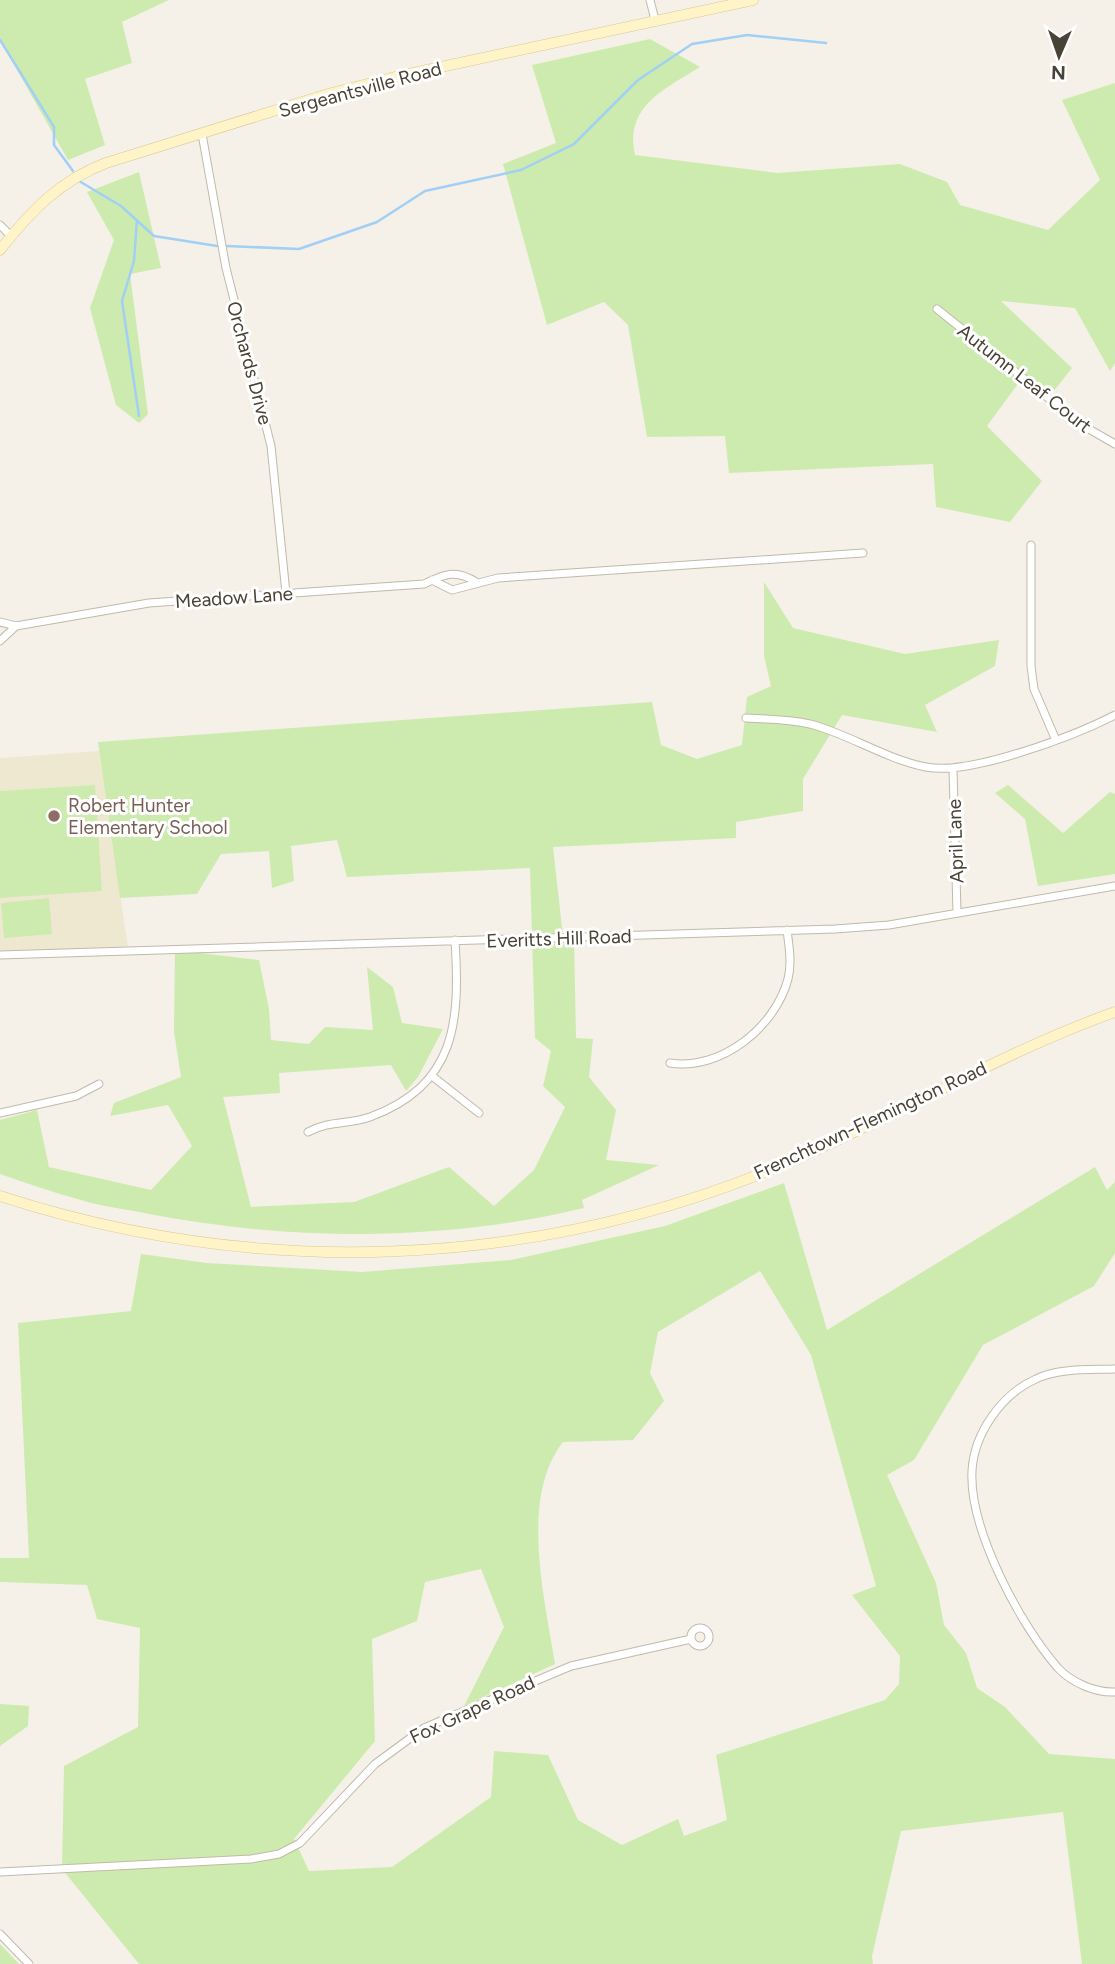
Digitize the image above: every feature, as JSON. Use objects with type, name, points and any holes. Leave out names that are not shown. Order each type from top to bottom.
[{"type":"main road","name":"Sergeantsville Road","points":[[0,250],[47,196],[73,178],[106,163],[328,94],[397,76],[753,0]]},
{"type":"main road","name":"Frenchtown-Flemington Road","points":[[0,1196],[120,1230],[204,1244],[269,1251],[386,1254],[516,1242],[630,1217],[721,1189],[810,1153],[1032,1043],[1115,1012]]},
{"type":"street","points":[[650,0],[655,20]]},
{"type":"street","name":"Orchards Drive","points":[[202,134],[226,268],[271,446],[286,593]]},
{"type":"street","points":[[0,225],[11,236]]},
{"type":"street","name":"Autumn Leaf Court","points":[[937,309],[1082,425],[1115,444]]},
{"type":"street","points":[[1031,545],[1031,666],[1034,689],[1055,738]]},
{"type":"street","name":"Meadow Lane","points":[[432,580],[452,590],[498,578],[863,553]]},
{"type":"street","name":"Meadow Lane","points":[[16,626],[149,603],[424,584],[458,572],[476,582]]},
{"type":"street","points":[[0,622],[16,626]]},
{"type":"street","points":[[0,641],[16,626]]},
{"type":"street","points":[[746,718],[785,719],[813,724],[915,764],[953,770],[981,765],[1115,715]]},
{"type":"street","name":"April Lane","points":[[953,770],[957,912]]},
{"type":"street","name":"Everitts Hill Road","points":[[0,956],[889,925],[1115,886]]},
{"type":"street","points":[[670,1063],[686,1066],[712,1059],[737,1046],[760,1028],[788,979],[787,930]]},
{"type":"street","points":[[307,1132],[326,1123],[356,1121],[381,1112],[411,1095],[432,1076],[444,1058],[454,1034],[458,995],[455,940]]},
{"type":"street","points":[[432,1076],[479,1113]]},
{"type":"street","points":[[0,1113],[76,1096],[99,1084]]},
{"type":"street","points":[[1115,1369],[1038,1377],[1004,1399],[981,1438],[972,1469],[973,1507],[993,1560],[1029,1628],[1060,1670],[1097,1693],[1115,1692]]},
{"type":"street","name":"Fox Grape Road","points":[[0,1872],[251,1859],[279,1854],[300,1843],[375,1764],[424,1728],[566,1668],[691,1639]]},
{"type":"street","points":[[0,1934],[29,1964]]},
{"type":"shaded area","name":"Robert Hunter Elementary School","points":[[99,751],[128,948],[0,952],[0,758]]},
{"type":"green space","points":[[0,0],[169,0],[122,22],[132,63],[85,79],[105,145],[68,160],[0,40]]},
{"type":"green space","points":[[650,39],[700,67],[661,92],[642,111],[633,138],[635,155],[777,173],[900,164],[947,182],[960,205],[1048,230],[1100,180],[1062,100],[1115,83],[1115,363],[1110,371],[1075,308],[1001,301],[1072,368],[1049,397],[1023,377],[987,426],[1042,481],[1010,522],[936,507],[933,464],[729,473],[725,436],[647,437],[628,325],[604,302],[547,325],[503,164],[556,143],[532,65]]},
{"type":"green space","points":[[139,172],[161,268],[130,274],[148,414],[139,423],[116,405],[90,308],[114,240],[87,192]]},
{"type":"green space","points":[[764,582],[793,628],[905,654],[999,640],[995,666],[925,705],[937,732],[842,715],[803,779],[803,811],[736,822],[736,838],[553,847],[563,936],[574,936],[576,1038],[593,1039],[589,1077],[616,1110],[606,1160],[659,1165],[582,1200],[584,1208],[477,1227],[367,1234],[312,1233],[203,1223],[89,1202],[0,1174],[0,1120],[37,1110],[49,1167],[151,1190],[192,1146],[168,1105],[110,1116],[114,1103],[181,1077],[174,1032],[175,950],[259,960],[269,1009],[271,1040],[309,1044],[325,1027],[373,1030],[367,967],[393,987],[402,1023],[443,1029],[418,1077],[406,1091],[391,1065],[279,1073],[280,1093],[223,1097],[251,1207],[354,1202],[449,1167],[494,1206],[534,1170],[565,1107],[543,1086],[551,1051],[535,1038],[530,868],[347,877],[337,840],[291,846],[294,881],[272,888],[269,851],[221,854],[197,894],[120,898],[98,742],[652,702],[661,745],[697,759],[742,745],[747,697],[771,686],[764,656]]},
{"type":"green space","points":[[95,785],[102,891],[0,898],[0,791]]},
{"type":"green space","points":[[1008,785],[1063,833],[1110,792],[1115,794],[1115,874],[1038,886],[1025,819],[995,793]]},
{"type":"green space","points":[[49,898],[52,934],[4,938],[1,903]]},
{"type":"green space","points":[[1095,1167],[1107,1190],[1115,1182],[1115,1253],[1094,1286],[983,1345],[914,1460],[887,1475],[936,1583],[944,1625],[966,1653],[977,1688],[1005,1707],[1049,1754],[1115,1759],[1115,1964],[1082,1964],[1063,1812],[901,1831],[872,1956],[873,1964],[139,1964],[62,1869],[64,1766],[138,1727],[140,1628],[97,1619],[87,1585],[0,1582],[0,1558],[29,1558],[18,1323],[131,1311],[141,1254],[207,1263],[362,1272],[511,1260],[665,1226],[784,1183],[827,1330]],"holes":[[[760,1271],[811,1355],[876,1586],[852,1595],[900,1656],[899,1684],[885,1700],[716,1755],[727,1820],[684,1836],[678,1819],[622,1845],[578,1820],[548,1755],[494,1751],[491,1797],[392,1867],[309,1871],[294,1839],[375,1741],[372,1639],[417,1621],[425,1582],[481,1569],[504,1627],[464,1706],[555,1664],[542,1580],[538,1520],[542,1491],[550,1465],[563,1442],[633,1440],[664,1401],[650,1373],[658,1332]]]},
{"type":"green space","points":[[0,1704],[29,1706],[28,1726],[0,1746]]},
{"type":"green space","points":[[0,1944],[19,1964],[0,1964]]},
{"type":"waterway","points":[[227,246],[299,249],[377,222],[425,191],[521,170],[574,144],[638,80],[692,44],[747,35],[826,43]]},
{"type":"waterway","points":[[0,40],[54,127],[54,145],[73,171]]},
{"type":"waterway","points":[[79,181],[121,206],[154,236],[217,246]]},
{"type":"waterway","points":[[137,220],[134,261],[122,301],[139,416]]},
{"type":"place","name":"Robert Hunter Elementary School","points":[[54,816]]}]
